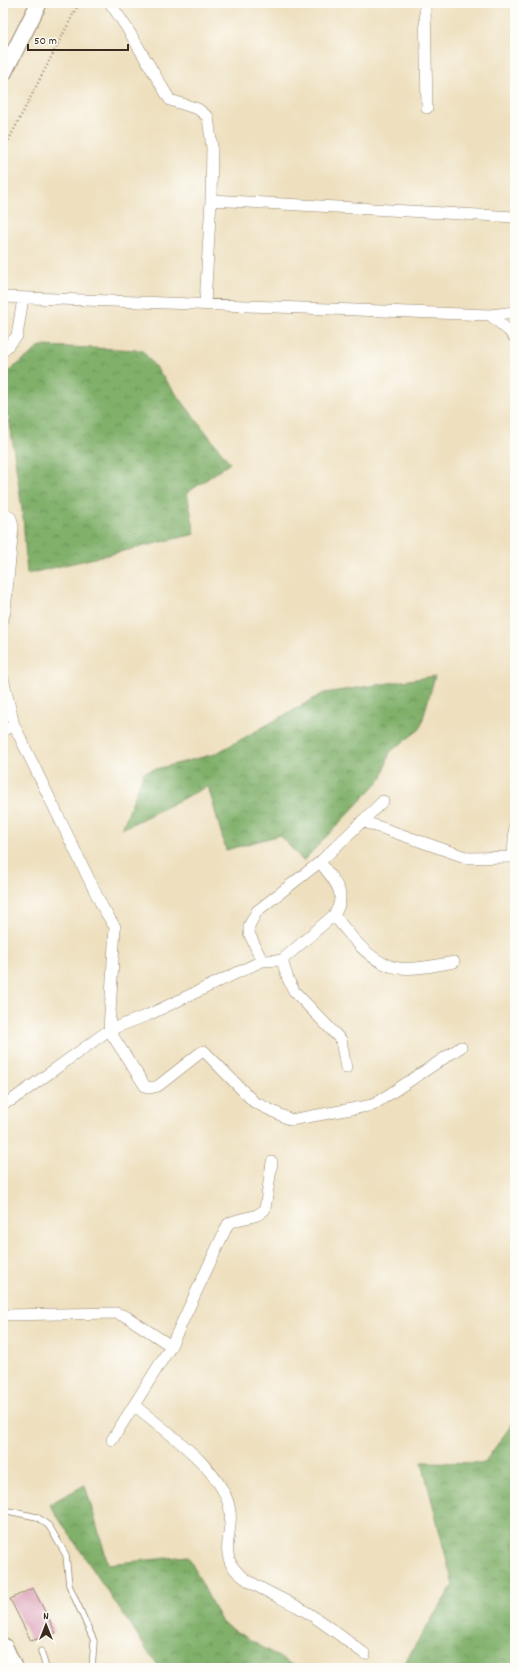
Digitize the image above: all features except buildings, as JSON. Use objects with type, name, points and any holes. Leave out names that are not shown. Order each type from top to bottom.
[{"type":"highway","points":[[3,1648],[12,1668]]},
{"type":"main road","points":[[3,74],[39,3]]},
{"type":"street","points":[[110,3],[127,28],[170,100],[198,109],[208,117],[212,148],[211,200],[205,304]]},
{"type":"street","points":[[425,3],[427,108]]},
{"type":"street","points":[[211,200],[515,217]]},
{"type":"street","points":[[3,297],[490,315],[515,312]]},
{"type":"street","points":[[3,351],[17,336],[23,298]]},
{"type":"street","points":[[490,315],[515,338]]},
{"type":"street","points":[[3,513],[11,518],[13,527],[5,611],[3,618]]},
{"type":"street","points":[[3,678],[14,725],[103,908],[115,927],[109,1030],[148,1088],[158,1086],[204,1051],[254,1102],[291,1120],[373,1105],[461,1047]]},
{"type":"street","points":[[3,731],[14,725]]},
{"type":"street","points":[[262,961],[249,933],[249,926],[257,911],[320,862],[383,801]]},
{"type":"street","points":[[362,822],[468,858],[513,857],[515,822]]},
{"type":"street","points":[[3,1103],[12,1100],[109,1030],[154,1012],[262,961],[282,960],[334,915],[340,906],[340,892],[337,884],[320,862]]},
{"type":"street","points":[[334,915],[360,945],[382,962],[399,968],[422,967],[454,962]]},
{"type":"street","points":[[282,960],[288,979],[294,991],[341,1040],[346,1068]]},
{"type":"street","points":[[112,1440],[171,1346],[228,1224],[240,1218],[257,1216],[265,1209],[272,1162]]},
{"type":"street","points":[[3,1315],[116,1313],[127,1317],[171,1346]]},
{"type":"street","points":[[134,1405],[202,1462],[216,1477],[225,1492],[230,1511],[227,1541],[228,1556],[233,1568],[244,1578],[298,1607],[364,1654]]},
{"type":"lane","points":[[3,1510],[37,1517],[49,1526],[66,1555],[69,1585],[94,1641],[92,1668]]},
{"type":"lane","points":[[41,1651],[46,1668]]},
{"type":"path","points":[[3,16],[10,3]]},
{"type":"path","points":[[3,151],[79,3]]},
{"type":"green space","points":[[41,346],[142,350],[230,463],[187,493],[195,534],[27,574],[23,517],[9,417],[3,409],[3,376]]},
{"type":"green space","points":[[435,676],[420,729],[390,752],[382,778],[303,861],[280,835],[226,850],[208,786],[122,829],[144,772],[215,754],[324,693]]},
{"type":"green space","points":[[515,1420],[515,1668],[401,1668],[453,1585],[422,1462],[484,1463]]},
{"type":"green space","points":[[85,1485],[108,1564],[188,1556],[222,1623],[297,1668],[159,1668],[49,1504]]}]
